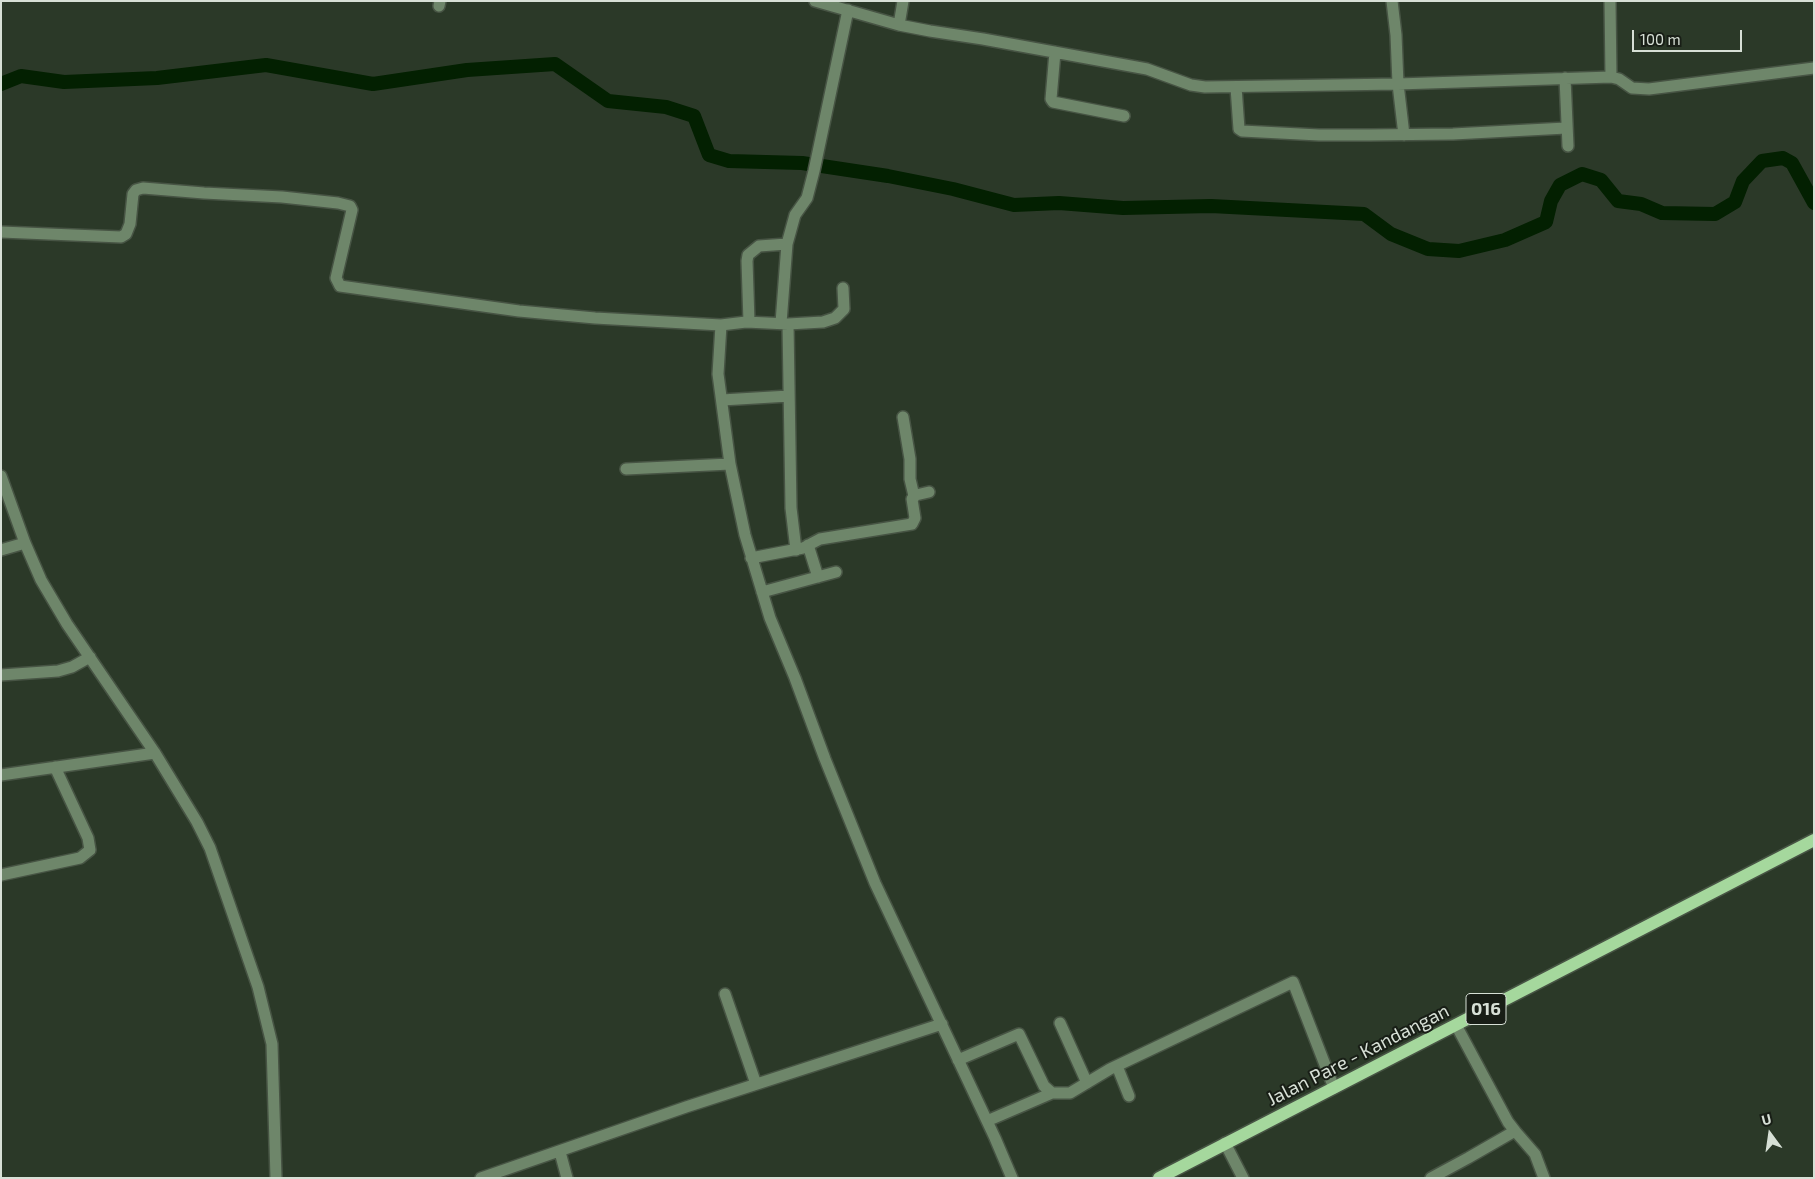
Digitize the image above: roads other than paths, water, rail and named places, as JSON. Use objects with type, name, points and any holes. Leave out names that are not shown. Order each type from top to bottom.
[{"type":"main road","name":"Jalan Pare - Kandangan","points":[[1159,1178],[1814,840]]},
{"type":"street","points":[[815,1],[898,25],[1148,69],[1198,86],[1236,88],[1611,78],[1622,81],[1632,88],[1649,89],[1814,68]]},
{"type":"street","points":[[898,25],[903,1]]},
{"type":"street","points":[[1392,1],[1404,134]]},
{"type":"street","points":[[1610,1],[1611,78]]},
{"type":"street","points":[[796,550],[791,508],[789,396],[785,324],[787,244],[795,215],[807,198],[848,10]]},
{"type":"street","points":[[1055,52],[1051,99],[1053,102],[1124,116]]},
{"type":"street","points":[[1565,78],[1568,146]]},
{"type":"street","points":[[1236,88],[1239,129],[1241,131],[1319,135],[1566,128]]},
{"type":"street","points":[[1,232],[121,237],[126,234],[130,224],[133,194],[136,190],[142,188],[282,196],[338,202],[350,206],[352,210],[336,278],[340,286],[519,311],[594,318],[721,325],[749,322],[785,324],[823,322],[835,318],[844,309],[843,288]]},
{"type":"street","points":[[749,322],[748,255],[759,246],[787,244]]},
{"type":"street","points":[[721,325],[718,374],[730,464],[751,558],[770,618],[875,883],[1012,1178]]},
{"type":"street","points":[[722,400],[789,396]]},
{"type":"street","points":[[751,558],[796,550],[820,539],[912,524],[915,520],[912,500],[914,496],[910,479],[910,459],[903,417]]},
{"type":"street","points":[[626,469],[730,464]]},
{"type":"street","points":[[1,476],[25,544],[41,580],[67,624],[155,753],[197,822],[210,848],[258,987],[272,1044],[276,1178]]},
{"type":"street","points":[[914,496],[929,492]]},
{"type":"street","points":[[1,550],[25,544]]},
{"type":"street","points":[[808,545],[818,577]]},
{"type":"street","points":[[762,592],[836,572]]},
{"type":"street","points":[[1,675],[58,671],[72,667],[90,657]]},
{"type":"street","points":[[1,775],[155,753]]},
{"type":"street","points":[[1,875],[80,858],[90,850],[88,838],[55,767]]},
{"type":"street","points":[[987,1121],[1052,1093],[1070,1093],[1117,1066],[1292,982],[1334,1088]]},
{"type":"street","points":[[725,994],[756,1084]]},
{"type":"street","points":[[1060,1023],[1087,1083]]},
{"type":"street","points":[[481,1178],[686,1107],[942,1024]]},
{"type":"street","points":[[1456,1025],[1508,1122],[1535,1154],[1544,1178]]},
{"type":"street","points":[[958,1060],[1019,1034],[1039,1078],[1052,1093]]},
{"type":"street","points":[[1117,1066],[1130,1096]]},
{"type":"street","points":[[1431,1178],[1515,1131]]},
{"type":"street","points":[[1226,1144],[1243,1178]]},
{"type":"street","points":[[560,1152],[567,1178]]},
{"type":"waterway","points":[[1,84],[21,76],[64,82],[157,78],[266,65],[373,84],[467,70],[555,64],[608,101],[666,107],[694,116],[709,155],[729,161],[802,163],[888,176],[953,189],[1014,205],[1059,203],[1123,208],[1211,206],[1364,214],[1391,234],[1428,249],[1459,251],[1505,240],[1546,222],[1551,201],[1560,185],[1582,174],[1601,180],[1618,201],[1641,204],[1662,213],[1715,214],[1735,202],[1743,181],[1762,161],[1783,158],[1792,163],[1814,203]]}]
